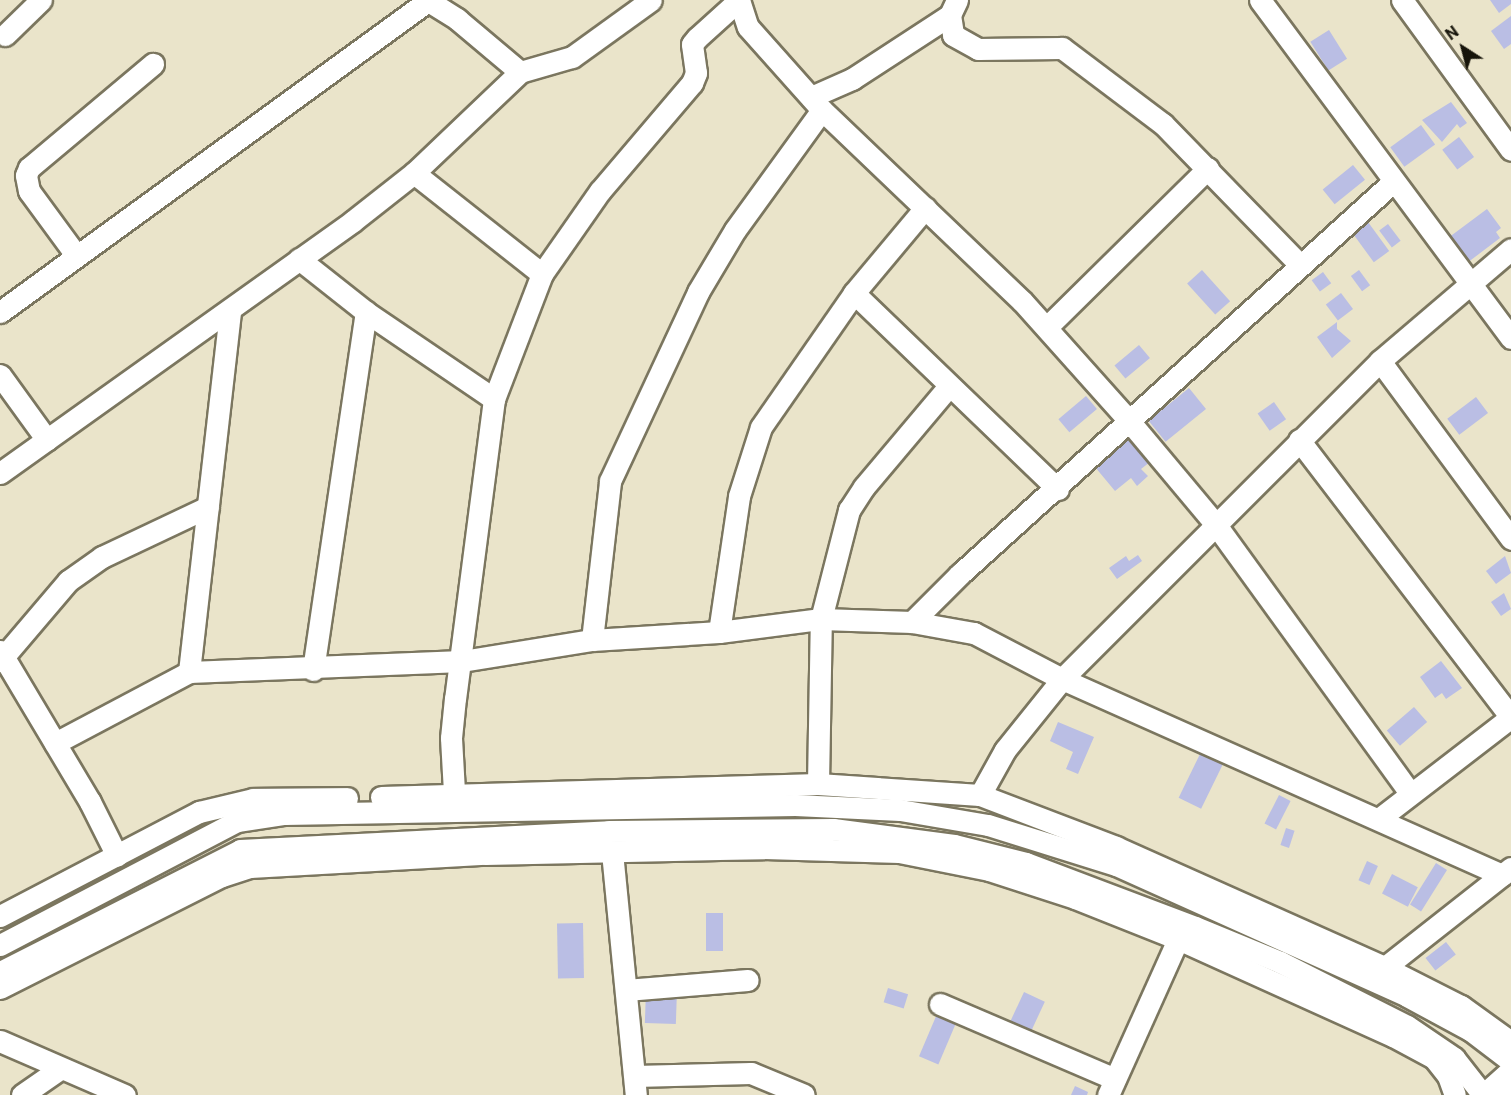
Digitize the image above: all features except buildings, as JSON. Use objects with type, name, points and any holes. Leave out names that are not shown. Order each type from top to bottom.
[{"type":"highway","points":[[1491,1095],[1511,1077]]},
{"type":"street","points":[[5,35],[41,0]]},
{"type":"street","points":[[0,312],[428,0],[457,19],[520,72]]},
{"type":"street","points":[[0,473],[230,310],[414,173],[520,72],[572,57],[651,0]]},
{"type":"street","points":[[454,792],[451,738],[494,399],[542,274],[600,191],[692,82],[696,73],[692,44],[739,0],[748,27],[816,103],[1047,327],[1130,422],[1216,525],[1410,793]]},
{"type":"street","points":[[1260,0],[1511,338]]},
{"type":"street","points":[[1402,0],[1511,150]]},
{"type":"street","points":[[953,7],[952,35],[978,49],[1062,48],[1163,123],[1300,265]]},
{"type":"street","points":[[592,640],[610,481],[698,292],[816,103],[953,7]]},
{"type":"street","points":[[76,255],[29,191],[26,175],[41,157],[153,64]]},
{"type":"street","points":[[1047,327],[1208,168]]},
{"type":"street","points":[[414,173],[542,274]]},
{"type":"street","points":[[912,622],[960,574],[1058,489],[1394,181]]},
{"type":"street","points":[[719,632],[746,465],[761,428],[854,293],[925,208]]},
{"type":"street","points":[[980,795],[1005,750],[1062,679],[1380,361],[1469,282],[1511,249]]},
{"type":"street","points":[[299,259],[366,312],[494,399]]},
{"type":"street","points":[[854,293],[1058,489]]},
{"type":"street","points":[[189,672],[230,310]]},
{"type":"street","points":[[313,670],[366,312]]},
{"type":"street","points":[[1380,361],[1511,539]]},
{"type":"street","points":[[0,375],[47,440]]},
{"type":"street","points":[[818,784],[821,619],[849,510],[864,487],[949,386]]},
{"type":"street","points":[[1299,440],[1511,717],[1380,818]]},
{"type":"street","points":[[117,856],[55,743],[1,656],[68,581],[102,557],[208,507]]},
{"type":"street","points":[[55,743],[189,672],[313,670],[462,661],[592,640],[719,632],[821,619],[912,622],[974,633],[1062,679],[1506,871],[1377,973]]},
{"type":"street","points":[[0,916],[199,812],[253,799],[454,792],[527,794],[609,787],[818,784],[980,795],[1116,847],[1377,973],[1470,1030],[1511,1061]]},
{"type":"street","points":[[0,945],[237,821],[326,811],[795,805],[900,810],[988,825],[1116,865],[1461,1006],[1511,1042]]},
{"type":"street","points":[[0,972],[240,850],[609,831],[833,829],[932,841],[1026,862],[1206,931],[1280,962],[1407,1026],[1454,1058],[1483,1095]]},
{"type":"street","points":[[0,988],[222,876],[250,867],[485,854],[764,848],[899,852],[989,870],[1075,897],[1178,939],[1393,1036],[1434,1058],[1448,1076],[1455,1095]]},
{"type":"street","points":[[612,852],[636,1085],[752,1073],[804,1095]]},
{"type":"street","points":[[940,1004],[1112,1087],[1178,939]]},
{"type":"street","points":[[626,990],[748,980]]},
{"type":"street","points":[[0,1041],[125,1095]]},
{"type":"street","points":[[22,1095],[61,1068]]}]
